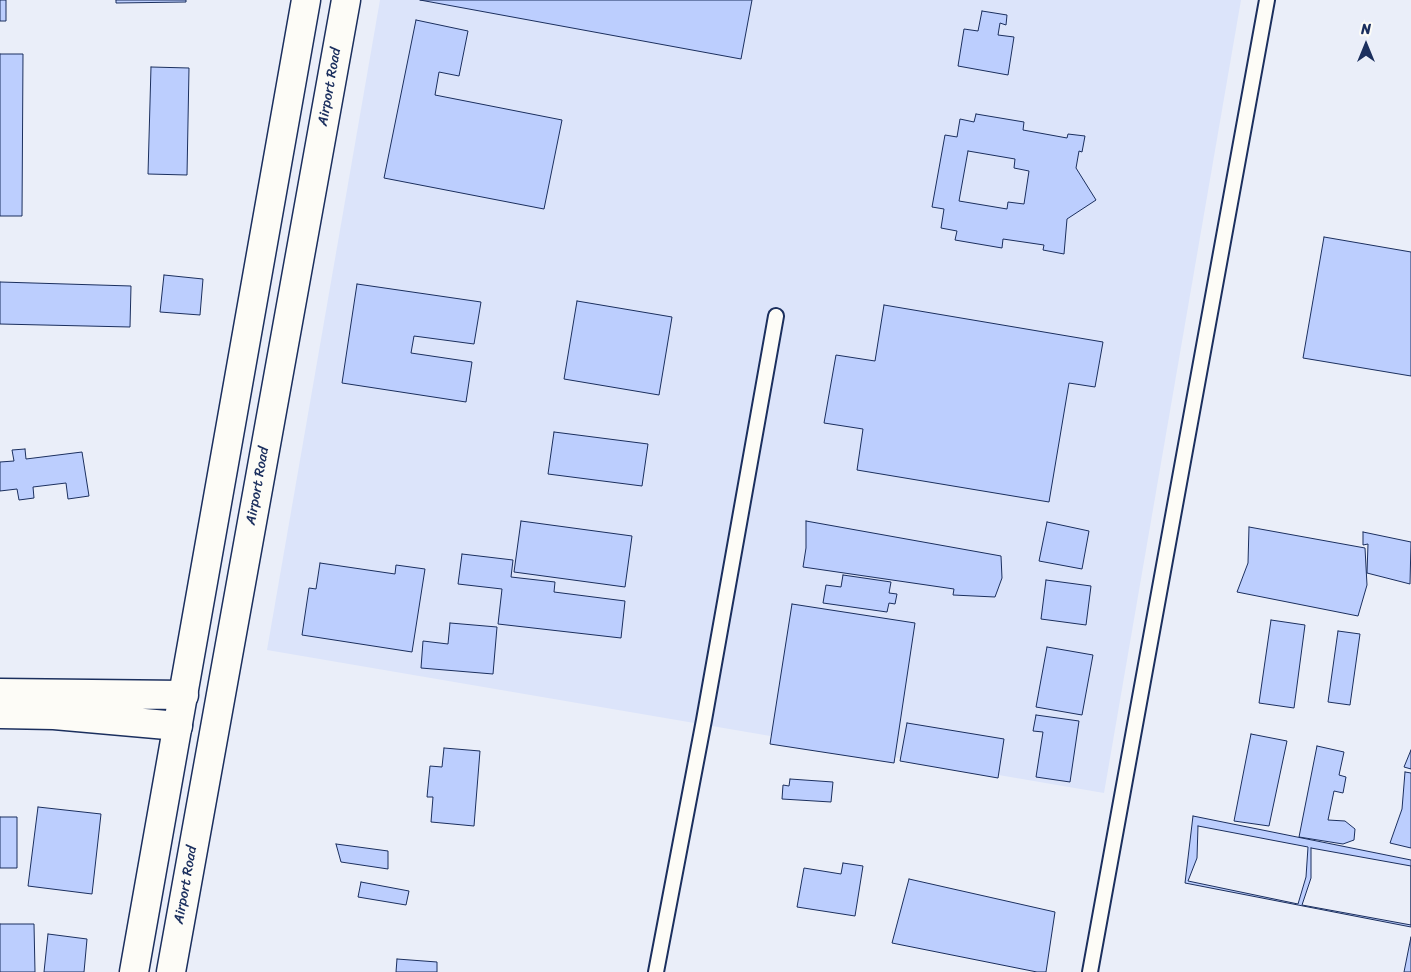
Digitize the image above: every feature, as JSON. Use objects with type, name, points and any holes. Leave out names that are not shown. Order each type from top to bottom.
[{"type":"main road","points":[[134,972],[306,0]]},
{"type":"main road","name":"Airport Road","points":[[171,972],[346,0]]},
{"type":"main road","points":[[0,693],[184,695]]},
{"type":"main road","points":[[0,714],[54,715],[178,726]]},
{"type":"lane","points":[[1090,972],[1267,0]]},
{"type":"lane","points":[[656,972],[704,720],[776,316]]},
{"type":"shaded area","points":[[380,0],[1241,0],[1104,793],[267,650]]},
{"type":"building","points":[[0,0],[6,0],[6,21],[0,21]]},
{"type":"building","points":[[116,0],[186,0],[186,2],[116,3]]},
{"type":"building","points":[[420,0],[752,0],[741,59]]},
{"type":"building","points":[[982,11],[1007,15],[1006,25],[1000,23],[998,35],[1014,37],[1008,75],[958,66],[964,29],[978,31]]},
{"type":"building","points":[[416,20],[468,31],[459,76],[439,72],[435,95],[562,120],[544,209],[384,178]]},
{"type":"building","points":[[0,54],[23,54],[22,216],[0,216]]},
{"type":"building","points":[[151,67],[189,68],[187,175],[148,174]]},
{"type":"building","points":[[976,114],[1024,122],[1023,130],[1067,138],[1068,134],[1085,136],[1082,152],[1079,151],[1076,168],[1096,200],[1067,219],[1064,254],[1043,250],[1044,245],[1003,239],[1002,248],[955,240],[957,231],[941,228],[944,209],[932,207],[945,135],[957,137],[960,119],[974,122]],"holes":[[[968,151],[1015,159],[1014,168],[1029,171],[1024,204],[1008,202],[1007,209],[959,201]]]},
{"type":"building","points":[[1324,237],[1411,252],[1411,376],[1303,358]]},
{"type":"building","points":[[164,275],[203,279],[200,315],[160,312]]},
{"type":"building","points":[[0,282],[131,286],[130,327],[0,324]]},
{"type":"building","points":[[357,284],[481,302],[474,344],[414,336],[411,353],[472,362],[466,402],[342,383]]},
{"type":"building","points":[[577,301],[672,317],[659,395],[564,379]]},
{"type":"building","points":[[884,305],[1103,342],[1095,387],[1069,383],[1049,502],[857,470],[863,429],[824,423],[836,355],[875,361]]},
{"type":"building","points":[[554,432],[648,444],[642,486],[548,474]]},
{"type":"building","points":[[25,449],[26,459],[82,452],[89,496],[68,499],[66,483],[33,487],[34,498],[19,500],[17,489],[0,491],[0,462],[14,461],[12,450]]},
{"type":"building","points":[[521,521],[632,536],[625,587],[514,572]]},
{"type":"building","points":[[806,521],[1001,556],[1002,578],[995,597],[953,595],[954,589],[803,567],[806,548]]},
{"type":"building","points":[[1047,522],[1089,531],[1082,569],[1039,561]]},
{"type":"building","points":[[1249,527],[1365,548],[1367,585],[1358,616],[1237,592],[1248,563]]},
{"type":"building","points":[[1363,532],[1411,542],[1410,584],[1367,573],[1368,544],[1363,545]]},
{"type":"building","points":[[462,554],[513,560],[511,577],[555,582],[554,592],[625,601],[621,638],[498,624],[502,589],[458,584]]},
{"type":"building","points":[[320,563],[395,574],[396,565],[425,569],[412,652],[302,635],[309,588],[316,589]]},
{"type":"building","points":[[843,575],[891,582],[889,593],[897,594],[895,604],[889,603],[887,612],[823,603],[826,585],[841,587]]},
{"type":"building","points":[[1046,580],[1091,586],[1086,625],[1041,619]]},
{"type":"building","points":[[792,604],[915,623],[894,763],[770,744]]},
{"type":"building","points":[[1271,620],[1305,625],[1294,708],[1259,703]]},
{"type":"building","points":[[450,623],[497,627],[493,674],[421,668],[423,641],[448,644]]},
{"type":"building","points":[[1338,631],[1360,634],[1350,705],[1328,702]]},
{"type":"building","points":[[1047,647],[1093,655],[1082,715],[1036,707]]},
{"type":"building","points":[[1036,715],[1079,721],[1070,782],[1036,777],[1043,732],[1033,731]]},
{"type":"building","points":[[907,723],[1004,739],[998,778],[900,761]]},
{"type":"building","points":[[1251,734],[1287,741],[1269,826],[1234,821]]},
{"type":"building","points":[[1317,746],[1344,752],[1339,775],[1346,777],[1343,793],[1334,791],[1328,820],[1345,821],[1355,829],[1354,840],[1343,844],[1299,837]]},
{"type":"building","points":[[444,748],[480,751],[474,826],[431,822],[433,797],[427,797],[430,766],[442,767]]},
{"type":"building","points":[[1411,750],[1411,769],[1404,767]]},
{"type":"building","points":[[1405,772],[1411,773],[1411,848],[1390,843],[1402,809]]},
{"type":"building","points":[[790,779],[833,782],[831,802],[782,799],[783,785],[789,786]]},
{"type":"building","points":[[38,807],[101,814],[92,894],[28,886]]},
{"type":"building","points":[[1193,816],[1411,860],[1411,927],[1185,883]]},
{"type":"building","points":[[0,817],[17,817],[17,868],[0,868]]},
{"type":"building","points":[[1198,826],[1308,847],[1306,877],[1298,904],[1188,881],[1197,858]]},
{"type":"building","points":[[336,844],[388,851],[388,869],[341,862]]},
{"type":"building","points":[[1311,848],[1411,866],[1411,925],[1302,905],[1311,878]]},
{"type":"building","points":[[843,863],[863,866],[855,916],[797,907],[804,868],[841,874]]},
{"type":"building","points":[[909,879],[1055,912],[1046,972],[1037,972],[892,943]]},
{"type":"building","points":[[361,882],[409,891],[406,905],[358,897]]},
{"type":"building","points":[[0,924],[34,924],[35,972],[0,972]]},
{"type":"building","points":[[48,934],[87,939],[84,972],[44,972]]},
{"type":"building","points":[[1411,937],[1411,972],[1404,972]]},
{"type":"building","points":[[397,959],[437,962],[437,972],[396,972]]}]
